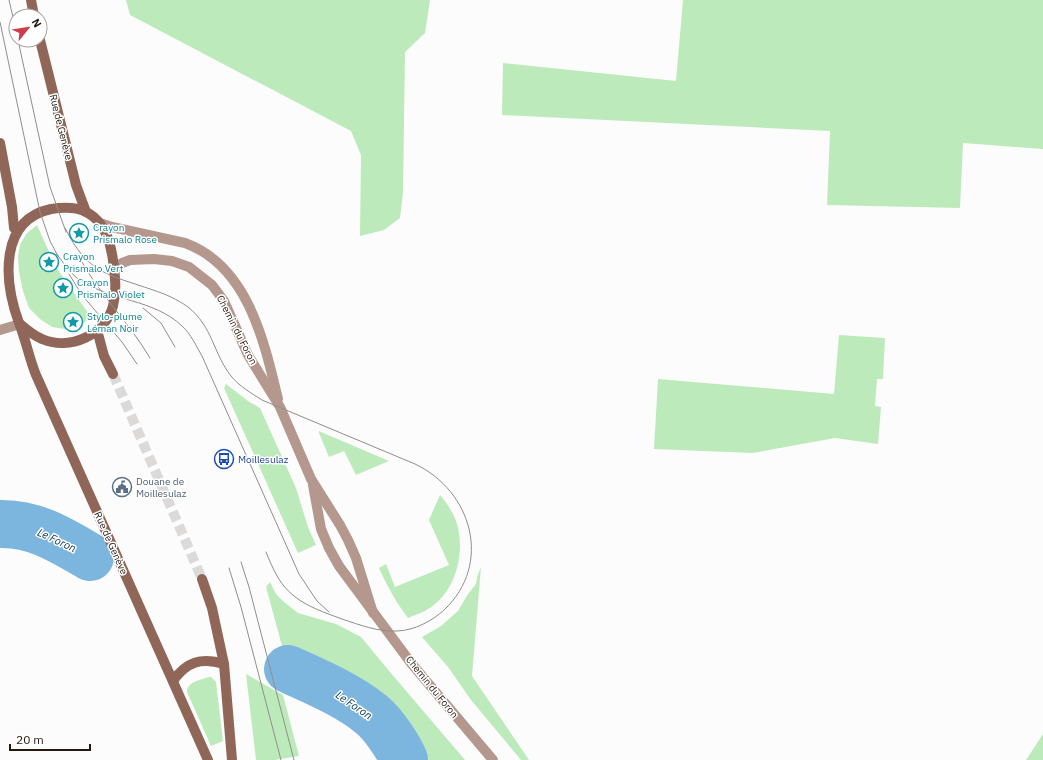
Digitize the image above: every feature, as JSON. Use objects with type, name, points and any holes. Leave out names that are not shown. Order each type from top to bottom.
[{"type":"main road","name":"Rue de Genève","points":[[42,48],[76,185],[86,212]]},
{"type":"main road","points":[[0,143],[12,208],[14,228]]},
{"type":"main road","name":"Rue de Genève","points":[[20,324],[31,333],[42,339],[53,342],[77,342],[97,330],[104,322],[113,306],[115,295],[115,270],[111,249],[105,231],[94,216],[72,207],[49,210],[30,215],[21,220],[14,228],[5,245],[4,261],[14,309],[36,375],[208,760]]},
{"type":"main road","points":[[97,330],[104,356],[113,374]]},
{"type":"main road","points":[[202,580],[212,608],[224,664],[232,760]]},
{"type":"main road","points":[[173,681],[181,670],[192,664],[204,661],[224,664]]},
{"type":"street","name":"Chemin du Foron","points":[[100,223],[119,229],[185,243],[208,255],[221,266],[241,292],[252,313],[267,351],[280,407]]},
{"type":"street","name":"Chemin du Foron","points":[[115,270],[122,263],[130,260],[154,259],[172,261],[189,267],[212,285],[224,301],[248,355],[280,407],[311,479],[340,525],[354,552],[374,613]]},
{"type":"street","points":[[0,330],[20,324]]},
{"type":"street","name":"Chemin du Foron","points":[[311,479],[321,529],[339,566],[411,663],[493,760]]},
{"type":"green space","points":[[126,0],[430,0],[425,33],[405,52],[403,192],[400,218],[384,230],[360,236],[361,155],[351,131],[130,15]]},
{"type":"green space","points":[[683,0],[1043,0],[1043,149],[963,143],[960,208],[827,205],[830,131],[502,115],[503,63],[676,81]]},
{"type":"green space","points":[[37,225],[58,270],[91,317],[80,326],[65,329],[52,327],[40,319],[29,308],[23,291],[19,272],[18,256],[20,245],[26,234]]},
{"type":"green space","points":[[839,335],[885,338],[883,379],[877,379],[875,406],[881,407],[878,444],[835,438],[753,453],[654,449],[658,379],[834,394]]},
{"type":"green space","points":[[226,384],[248,401],[260,408],[296,488],[308,527],[316,545],[298,553],[224,388]]},
{"type":"green space","points":[[319,431],[389,461],[356,475],[344,451],[329,457]]},
{"type":"green space","points":[[440,495],[452,512],[458,528],[460,552],[456,572],[448,590],[435,604],[429,609],[408,618],[392,594],[379,568],[386,564],[395,587],[449,565],[429,520]]},
{"type":"green space","points":[[481,567],[472,676],[529,760],[521,760],[471,700],[448,667],[422,637],[441,626],[458,611],[476,584]]},
{"type":"green space","points":[[270,582],[276,594],[298,613],[336,624],[361,637],[465,760],[415,760],[391,723],[372,704],[341,683],[284,653],[266,587]]},
{"type":"green space","points":[[246,674],[283,695],[299,756],[275,760],[256,760]]},
{"type":"green space","points":[[209,677],[216,682],[223,741],[211,746],[187,692],[189,686],[198,680]]},
{"type":"green space","points":[[1043,734],[1043,760],[1026,760]]},
{"type":"waterway","name":"Le Foron","points":[[0,524],[24,526],[47,534],[90,557]]},
{"type":"waterway","name":"Le Foron","points":[[288,669],[353,701],[372,715],[390,736],[404,760]]},
{"type":"tunnel","points":[[113,374],[202,579]]},
{"type":"tram line","points":[[9,0],[11,8]]},
{"type":"tram line","points":[[0,22],[40,212],[50,241],[58,256]]},
{"type":"tram line","points":[[20,48],[50,187],[66,232]]},
{"type":"tram line","points":[[65,228],[73,243],[82,255],[100,270],[123,280],[166,295],[188,307],[203,323],[220,358],[231,376],[249,392],[262,400],[415,464],[435,476],[450,492],[462,510],[469,530],[471,551],[468,572],[459,592],[444,610],[423,624],[411,629],[398,631],[362,626],[322,612],[304,603],[288,591],[282,583],[266,552]]},
{"type":"tram line","points":[[56,253],[78,279],[104,292],[158,310],[171,317],[188,333],[202,356],[299,574],[317,601],[329,612]]},
{"type":"tram line","points":[[79,257],[95,283],[133,332],[150,358]]},
{"type":"tram line","points":[[69,274],[82,295],[122,342],[137,364]]},
{"type":"tram line","points":[[143,308],[161,323],[175,347]]},
{"type":"tram line","points":[[241,562],[249,587],[294,760]]},
{"type":"tram line","points":[[229,568],[241,607],[281,760]]},
{"type":"place","name":"Crayon Prismalo Rose","points":[[79,233]]},
{"type":"place","name":"Crayon Prismalo Vert","points":[[49,262]]},
{"type":"place","name":"Crayon Prismalo Violet","points":[[63,288]]},
{"type":"place","name":"Stylo-plume Léman Noir","points":[[73,322]]},
{"type":"place","name":"Moillesulaz","points":[[224,459]]},
{"type":"place","name":"Douane de Moillesulaz","points":[[122,487]]}]
